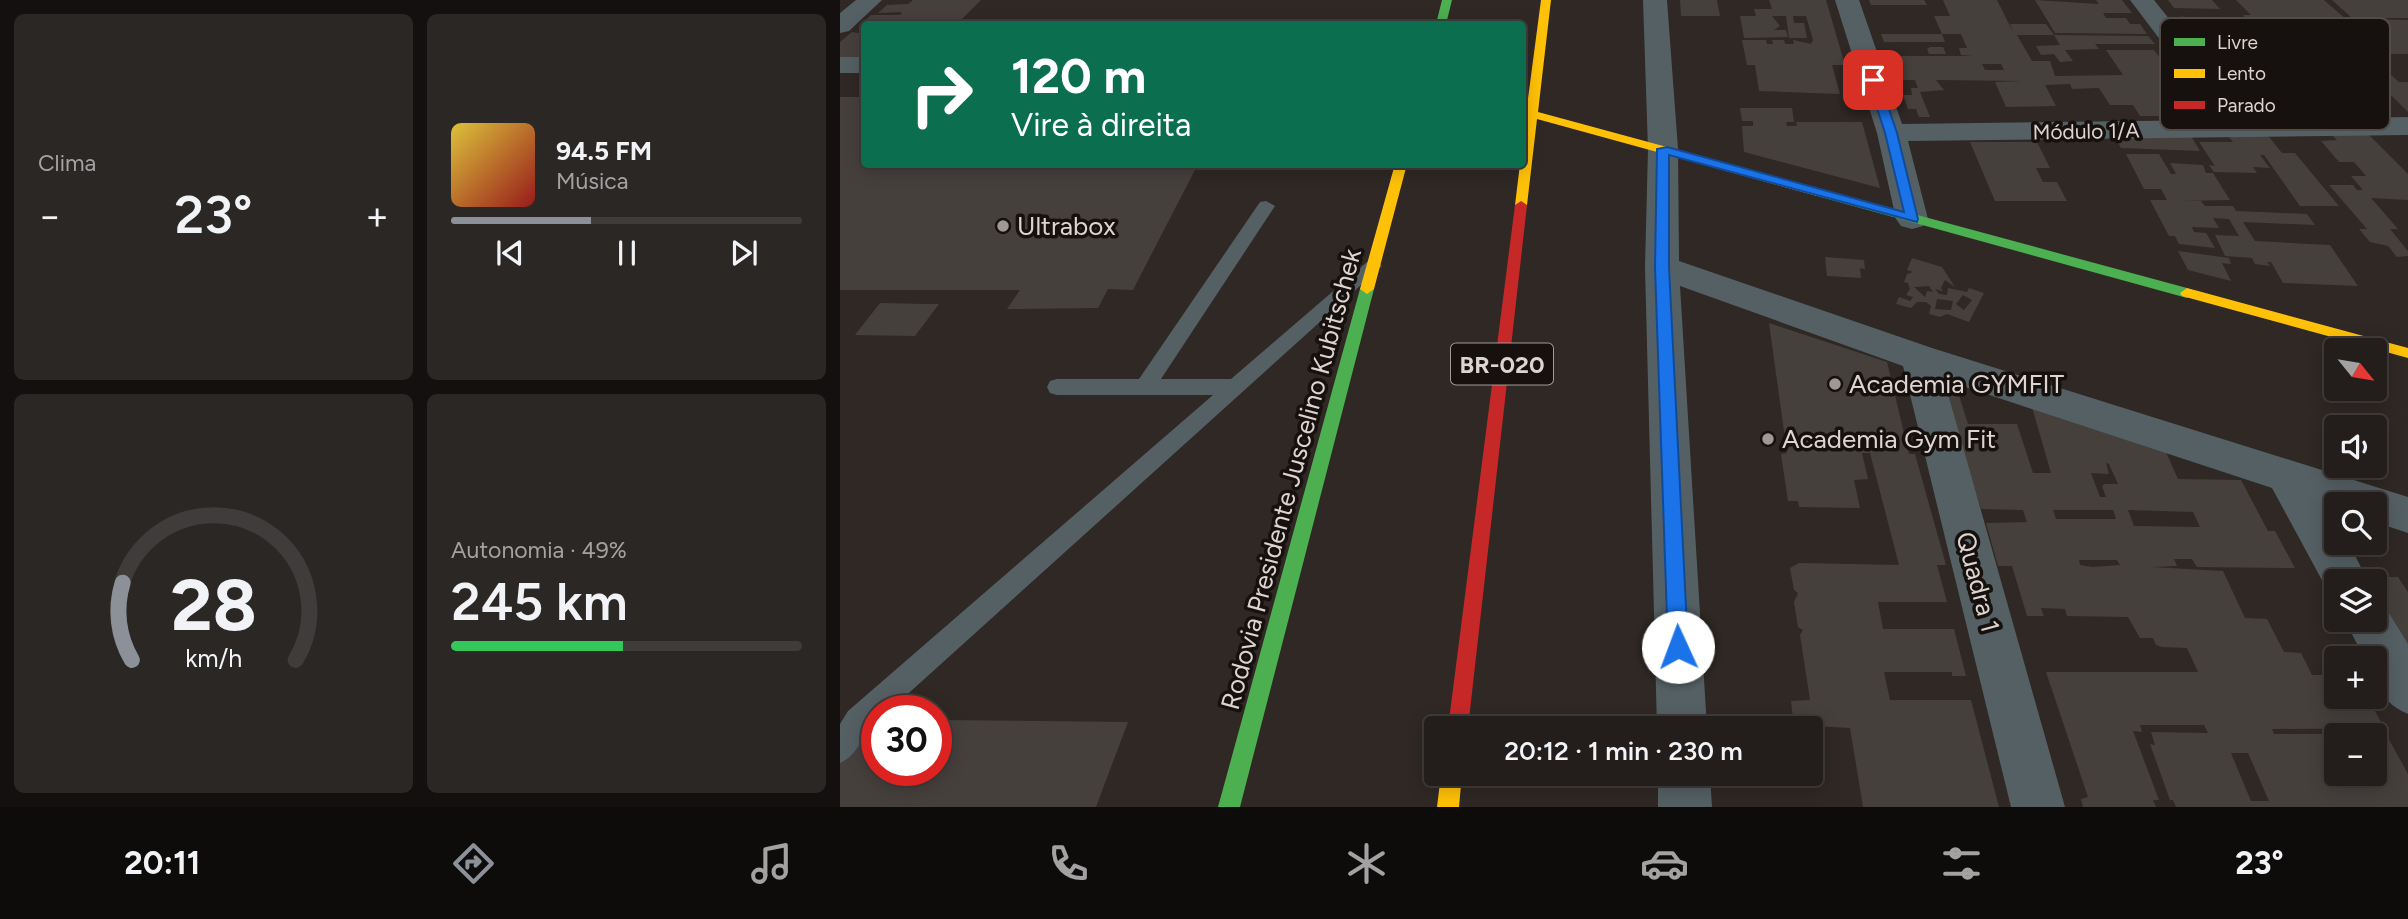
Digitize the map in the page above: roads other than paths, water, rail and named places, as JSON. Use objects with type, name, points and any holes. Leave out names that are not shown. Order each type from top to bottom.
[{"type":"main road","points":[[1442,21],[1447,0]]},
{"type":"main road","name":"BR-020","points":[[1459,716],[1546,0]]},
{"type":"main road","points":[[1533,114],[2408,353]]},
{"type":"main road","name":"Rodovia Presidente Juscelino Kubitschek","points":[[1229,807],[1400,168]]},
{"type":"main road","points":[[1448,807],[1451,786]]},
{"type":"street","points":[[840,26],[870,0]]},
{"type":"street","points":[[1655,0],[1663,149],[1662,267],[1681,716]]},
{"type":"street","points":[[1846,0],[1891,133],[1912,219]]},
{"type":"street","points":[[2142,0],[2160,23]]},
{"type":"street","points":[[840,65],[861,65]]},
{"type":"street","name":"Módulo 1/A","points":[[2390,126],[2408,126]]},
{"type":"street","name":"Módulo 1/A","points":[[1891,133],[2160,130]]},
{"type":"street","points":[[1662,267],[1919,358],[2338,492]]},
{"type":"street","name":"Quadra 1","points":[[1919,358],[2038,807]]},
{"type":"street","points":[[2286,475],[2339,569]]},
{"type":"street","points":[[2387,508],[2408,515]]},
{"type":"street","points":[[2375,632],[2408,690]]},
{"type":"street","points":[[1684,786],[1685,807]]},
{"type":"lane","points":[[1144,387],[1266,206]]},
{"type":"lane","points":[[840,749],[858,721],[1374,264]]},
{"type":"lane","points":[[1057,387],[1236,387]]},
{"type":"place","name":"Ultrabox","points":[[1003,226]]},
{"type":"place","name":"Academia GYMFIT","points":[[1835,384]]},
{"type":"place","name":"Academia Gym Fit","points":[[1768,439]]}]
